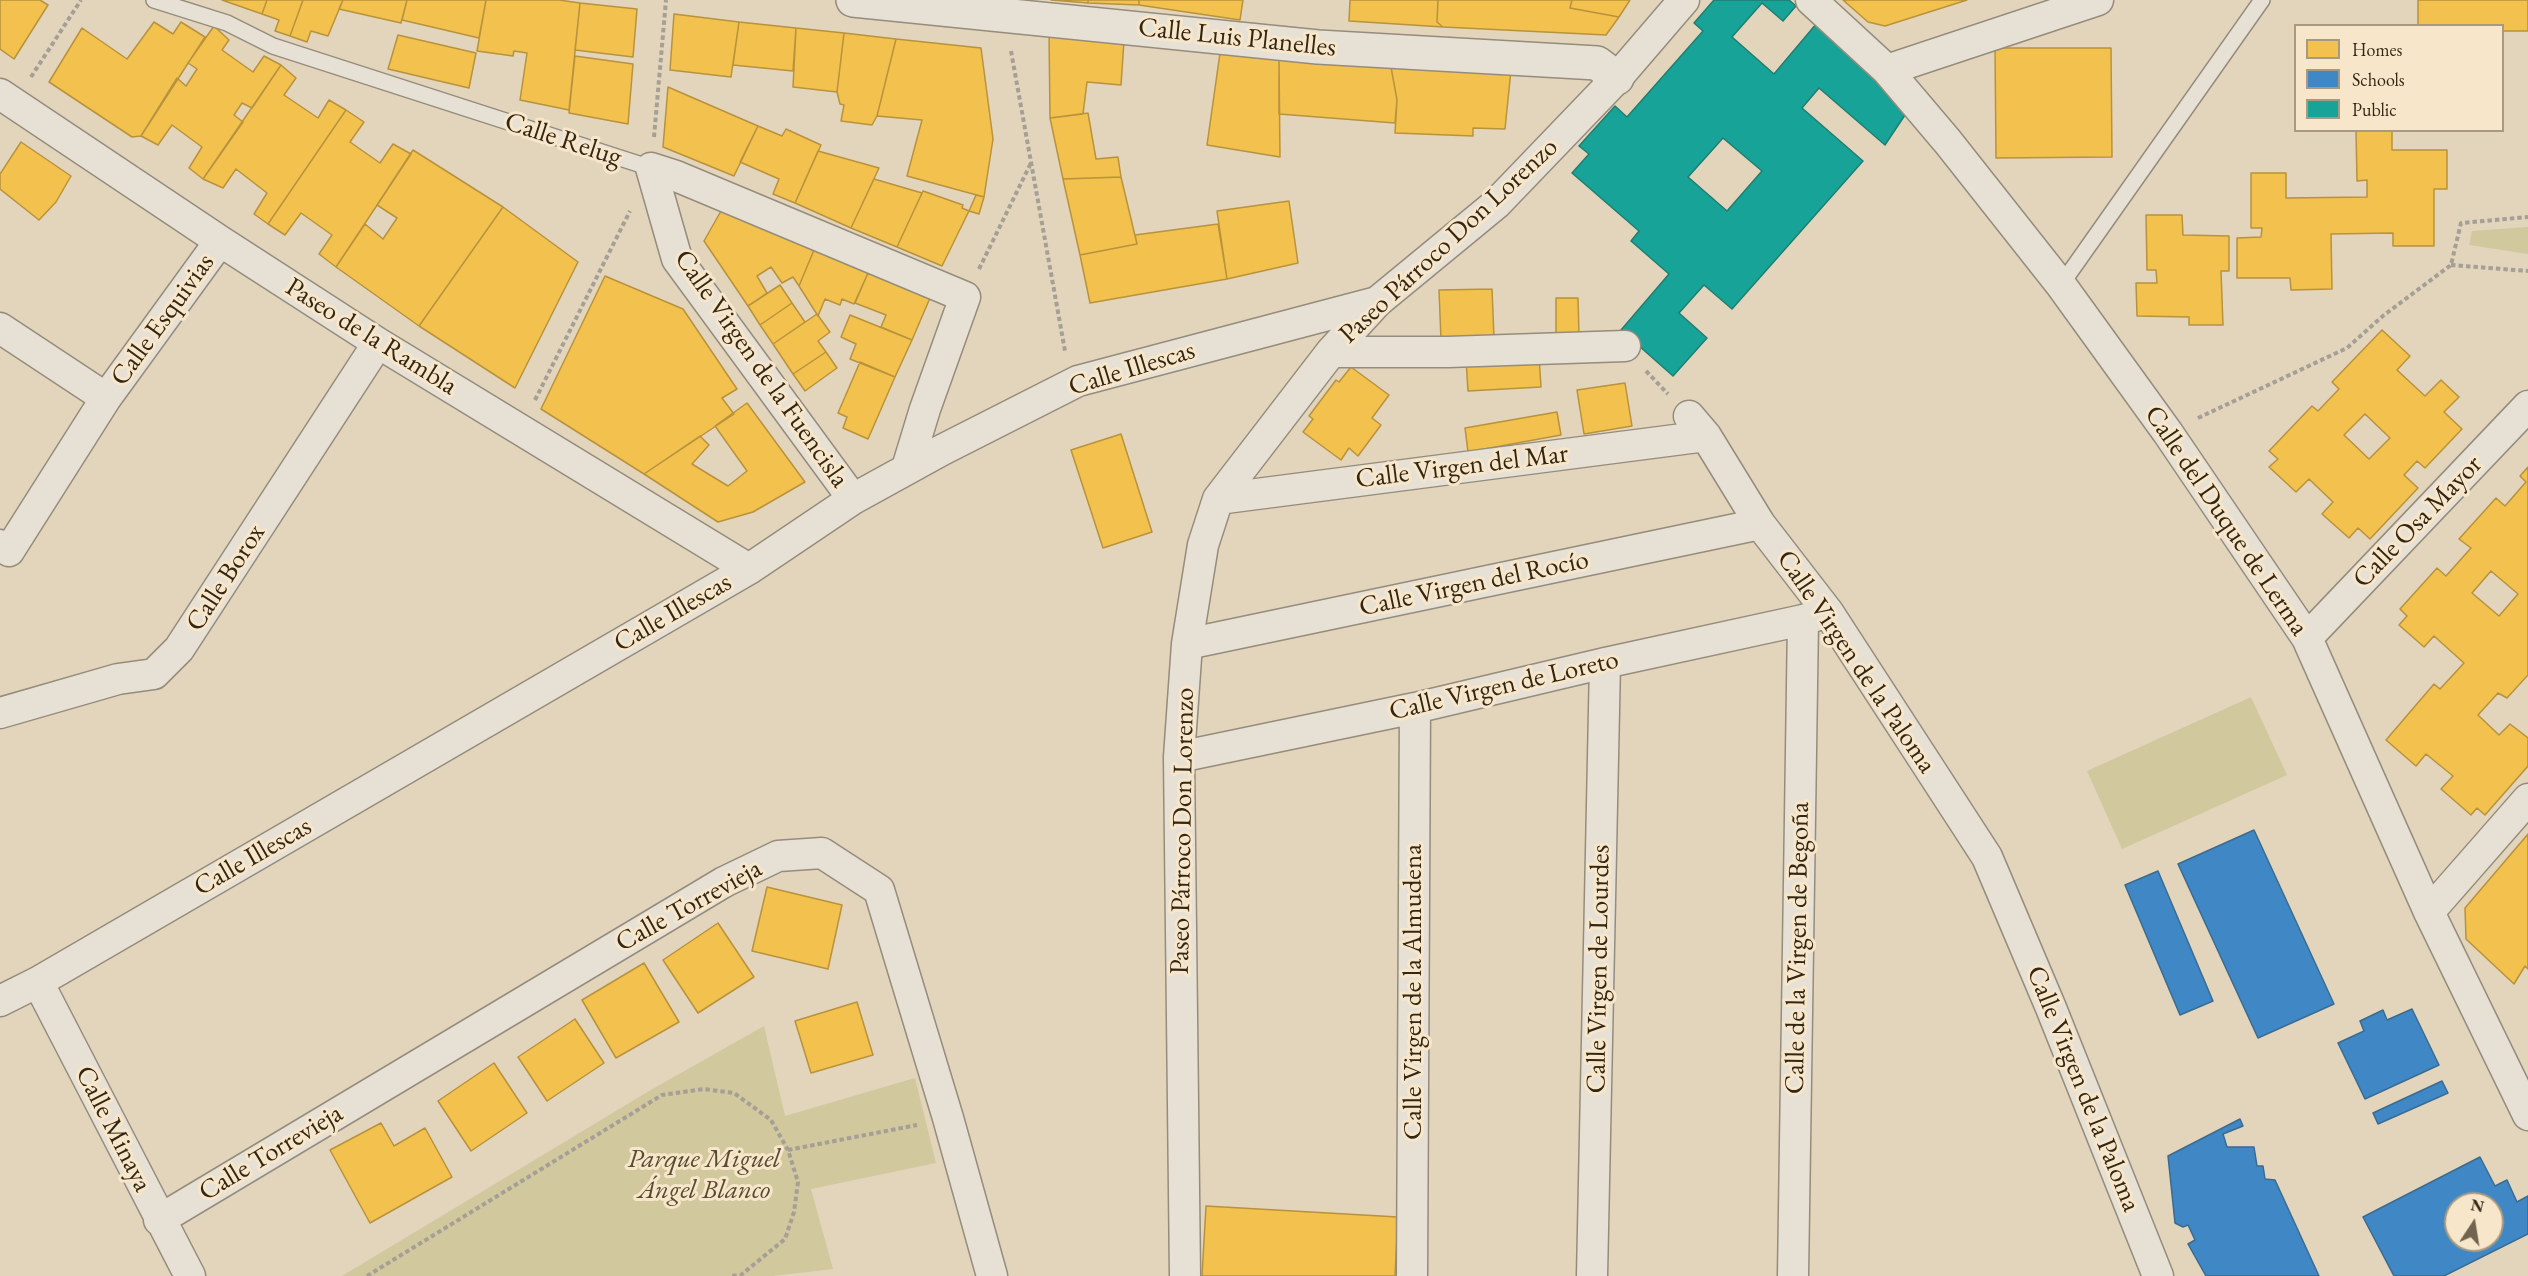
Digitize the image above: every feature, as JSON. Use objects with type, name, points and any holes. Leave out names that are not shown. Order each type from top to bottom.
[{"type":"street","name":"Calle Luis Planelles","points":[[853,0],[929,3],[1005,15],[1318,47],[1597,63],[1617,78]]},
{"type":"street","name":"Paseo Párroco Don Lorenzo","points":[[1185,1276],[1179,757],[1187,644],[1203,545],[1218,499],[1331,352],[1377,302],[1496,204],[1617,78],[1684,0]]},
{"type":"street","name":"Calle del Duque de Lerma","points":[[1811,0],[1887,70],[1948,142],[2061,285],[2168,434],[2307,638],[2429,912],[2528,1115]]},
{"type":"street","points":[[1887,70],[2098,0]]},
{"type":"street","name":"Paseo de la Rambla","points":[[7,99],[378,343],[749,569]]},
{"type":"street","name":"Calle Relug","points":[[651,168],[676,176],[965,297]]},
{"type":"street","name":"Calle Virgen de la Fuencisla","points":[[651,168],[676,259],[853,499]]},
{"type":"street","name":"Calle Esquivias","points":[[0,545],[9,551],[106,398],[220,241]]},
{"type":"street","points":[[907,468],[925,409],[965,297]]},
{"type":"street","name":"Calle Illescas","points":[[0,1001],[38,982],[749,569],[853,499],[907,468],[1078,381],[1377,302]]},
{"type":"street","name":"Calle Esquivias","points":[[0,328],[106,398]]},
{"type":"street","name":"Calle Borox","points":[[0,713],[118,679],[154,674],[179,649],[378,343]]},
{"type":"street","points":[[1331,352],[1448,352],[1625,346]]},
{"type":"street","name":"Calle Osa Mayor","points":[[2307,638],[2528,406]]},
{"type":"street","name":"Calle Virgen del Mar","points":[[1218,499],[1697,426]]},
{"type":"street","name":"Calle Virgen de la Paloma","points":[[1697,426],[1816,616],[1987,857],[2051,1008],[2158,1276]]},
{"type":"street","name":"Calle Virgen del Rocío","points":[[1187,644],[1760,524]]},
{"type":"street","name":"Calle Virgen de Loreto","points":[[1179,757],[1415,708],[1816,616]]},
{"type":"street","name":"Calle de la Virgen de Begoña","points":[[1793,1276],[1816,616]]},
{"type":"street","name":"Calle Virgen de Lourdes","points":[[1592,1276],[1605,663]]},
{"type":"street","name":"Calle Virgen de la Almudena","points":[[1412,1276],[1415,708]]},
{"type":"street","points":[[2429,912],[2528,799]]},
{"type":"street","name":"Calle Torrevieja","points":[[159,1220],[724,882],[778,856],[822,853],[879,890],[948,1118],[992,1276]]},
{"type":"street","name":"Calle Minaya","points":[[38,982],[159,1220],[190,1276]]},
{"type":"lane","name":"Calle Relug","points":[[154,0],[227,23],[273,46],[651,168]]},
{"type":"lane","points":[[2061,285],[2262,0]]},
{"type":"path","points":[[7,99],[81,0]]},
{"type":"path","points":[[520,430],[651,168],[666,0]]},
{"type":"path","points":[[1005,15],[1069,375],[1078,381]]},
{"type":"path","points":[[965,297],[1031,163]]},
{"type":"path","points":[[2168,434],[2215,409],[2347,348],[2384,315],[2451,265],[2461,223],[2528,217]]},
{"type":"path","points":[[2451,265],[2528,271]]},
{"type":"path","points":[[1625,346],[1697,426]]},
{"type":"path","points":[[367,1276],[662,1095],[704,1089],[734,1093],[771,1120],[788,1150],[798,1182],[794,1212],[784,1239],[741,1275],[730,1276]]},
{"type":"path","points":[[788,1150],[948,1118]]},
{"type":"green space","points":[[2528,227],[2528,254],[2469,245],[2472,231]]},
{"type":"green space","points":[[2251,697],[2287,775],[2122,849],[2087,771]]},
{"type":"green space","name":"Parque Miguel Ángel Blanco","points":[[764,1026],[785,1116],[915,1078],[936,1163],[811,1189],[833,1269],[773,1276],[342,1276],[649,1091]]},
{"type":"building: Homes","points":[[0,0],[40,0],[48,5],[14,59],[0,49]]},
{"type":"building: Homes","points":[[222,0],[267,0],[262,14]]},
{"type":"building: Homes","points":[[267,0],[303,0],[290,36],[275,31],[279,20],[262,14]]},
{"type":"building: Homes","points":[[303,0],[343,0],[328,36],[311,31],[307,42],[290,36]]},
{"type":"building: Homes","points":[[343,0],[407,0],[401,23],[339,9]]},
{"type":"building: Homes","points":[[407,0],[486,0],[479,38],[402,20]]},
{"type":"building: Homes","points":[[486,0],[559,0],[580,3],[569,110],[520,100],[527,53],[514,51],[513,56],[477,51]]},
{"type":"building: Homes","points":[[1051,0],[1088,0],[1088,3]]},
{"type":"building: Homes","points":[[1088,0],[1139,0],[1139,5],[1088,3]]},
{"type":"building: Homes","points":[[1139,0],[1243,0],[1240,20],[1139,5]]},
{"type":"building: Homes","points":[[1350,0],[1438,0],[1437,22],[1443,27],[1349,21]]},
{"type":"building: Homes","points":[[1438,0],[1572,0],[1570,8],[1619,17],[1606,35],[1443,27],[1437,22]]},
{"type":"building: Homes","points":[[1572,0],[1630,0],[1619,17],[1570,8]]},
{"type":"building: Homes","points":[[1843,0],[1967,0],[1885,26],[1868,22]]},
{"type":"building: Homes","points":[[2418,0],[2528,0],[2528,31],[2504,31],[2504,24],[2418,24]]},
{"type":"building: Homes","points":[[580,3],[637,9],[633,57],[575,50]]},
{"type":"building: Homes","points":[[674,14],[739,22],[731,77],[670,70]]},
{"type":"building: Homes","points":[[154,22],[173,34],[181,22],[205,37],[141,136],[132,137],[49,82],[82,28],[127,59]]},
{"type":"building: Homes","points":[[739,22],[796,28],[793,71],[733,65]]},
{"type":"building: Homes","points":[[214,26],[229,40],[222,50],[253,72],[264,56],[281,65],[252,108],[242,103],[234,115],[243,122],[203,179],[189,168],[202,147],[172,125],[158,145],[141,136],[177,78],[186,86],[197,69],[188,63]]},
{"type":"building: Homes","points":[[796,28],[844,33],[837,92],[793,87]]},
{"type":"building: Homes","points":[[1049,32],[1124,41],[1121,85],[1087,82],[1083,114],[1050,118]]},
{"type":"building: Homes","points":[[844,33],[896,39],[877,116],[872,125],[841,121],[844,105],[840,104],[837,92]]},
{"type":"building: Homes","points":[[398,35],[476,53],[469,88],[388,69]]},
{"type":"building: Homes","points":[[896,39],[981,48],[993,139],[984,197],[907,176],[922,120],[877,116]]},
{"type":"building: Homes","points":[[1995,48],[2111,48],[2112,157],[1996,158]]},
{"type":"building: Homes","points":[[1220,53],[1279,60],[1280,157],[1207,145]]},
{"type":"building: Homes","points":[[575,56],[633,64],[628,124],[569,113]]},
{"type":"building: Homes","points":[[1279,60],[1391,67],[1397,100],[1395,123],[1279,114]]},
{"type":"building: Homes","points":[[281,65],[296,78],[284,95],[318,118],[329,100],[346,110],[268,224],[254,214],[267,193],[236,169],[223,188],[203,179]]},
{"type":"building: Homes","points":[[1391,67],[1511,70],[1505,129],[1473,128],[1473,136],[1395,133],[1397,100]]},
{"type":"building: Homes","points":[[668,87],[758,126],[734,176],[663,147]]},
{"type":"building: Homes","points":[[346,110],[364,122],[350,142],[380,163],[393,144],[411,154],[336,267],[319,254],[332,235],[301,213],[285,235],[268,224]]},
{"type":"building: Homes","points":[[1088,113],[1096,159],[1118,157],[1121,177],[1063,179],[1050,118]]},
{"type":"building: Homes","points":[[758,126],[782,136],[786,129],[821,145],[795,203],[773,194],[779,179],[740,162]]},
{"type":"building: Homes","points":[[2356,132],[2392,132],[2392,150],[2447,150],[2447,189],[2434,189],[2434,246],[2393,246],[2393,233],[2331,234],[2332,289],[2291,290],[2290,278],[2237,278],[2237,238],[2261,237],[2262,228],[2251,228],[2251,173],[2286,173],[2286,198],[2367,197],[2367,180],[2357,181]]},
{"type":"building: Homes","points":[[21,142],[71,176],[56,202],[39,220],[0,189],[0,174]]},
{"type":"building: Homes","points":[[413,150],[503,207],[419,326],[336,267],[365,224],[383,239],[397,218],[377,205]]},
{"type":"building: Homes","points":[[818,151],[879,168],[851,228],[795,203]]},
{"type":"building: Homes","points":[[1121,177],[1137,244],[1080,255],[1063,179]]},
{"type":"building: Homes","points":[[874,179],[922,193],[897,247],[851,228]]},
{"type":"building: Homes","points":[[923,191],[963,205],[962,208],[969,211],[942,266],[897,247]]},
{"type":"building: Homes","points":[[976,195],[984,197],[979,214],[969,211]]},
{"type":"building: Homes","points":[[1289,201],[1298,263],[1227,279],[1217,211]]},
{"type":"building: Homes","points":[[503,207],[578,262],[515,388],[419,326]]},
{"type":"building: Homes","points":[[721,211],[814,250],[799,286],[793,277],[782,283],[771,267],[757,276],[767,293],[748,306],[704,241]]},
{"type":"building: Homes","points":[[2146,215],[2182,215],[2183,235],[2229,236],[2229,271],[2221,271],[2223,325],[2189,325],[2189,317],[2137,316],[2136,283],[2157,283],[2156,270],[2147,270]]},
{"type":"building: Homes","points":[[1218,224],[1227,279],[1090,303],[1080,255],[1137,244],[1135,235]]},
{"type":"building: Homes","points":[[814,250],[868,273],[854,304],[842,299],[840,305],[825,299],[818,316],[799,286]]},
{"type":"building: Homes","points":[[868,273],[930,298],[912,340],[881,327],[886,315],[855,303]]},
{"type":"building: Homes","points":[[605,276],[683,309],[737,389],[722,398],[734,414],[644,474],[541,409]]},
{"type":"building: Homes","points":[[780,285],[792,303],[760,325],[748,306]]},
{"type":"building: Homes","points":[[1492,289],[1494,338],[1441,340],[1439,290]]},
{"type":"building: Homes","points":[[1556,298],[1578,298],[1579,335],[1556,335]]},
{"type":"building: Homes","points":[[792,303],[805,322],[773,344],[760,325]]},
{"type":"building: Homes","points":[[817,314],[830,332],[818,341],[826,352],[793,374],[773,344]]},
{"type":"building: Homes","points":[[850,315],[912,340],[895,377],[850,359],[856,344],[841,337]]},
{"type":"building: Homes","points":[[2382,330],[2410,356],[2397,370],[2425,396],[2441,380],[2459,397],[2444,412],[2462,429],[2425,468],[2417,461],[2404,475],[2418,488],[2370,539],[2358,528],[2349,538],[2322,514],[2333,502],[2309,479],[2296,492],[2269,467],[2278,459],[2269,451],[2312,406],[2318,411],[2339,389],[2332,382]],"holes":[[[2365,414],[2390,438],[2369,459],[2344,435]]]},
{"type":"building: Homes","points":[[826,352],[837,368],[805,391],[793,374]]},
{"type":"building: Homes","points":[[1539,356],[1541,387],[1468,391],[1466,360]]},
{"type":"building: Homes","points":[[860,362],[895,377],[868,439],[843,428],[847,417],[838,413]]},
{"type":"building: Homes","points":[[1351,367],[1389,395],[1372,418],[1381,425],[1358,456],[1349,448],[1341,460],[1303,432],[1313,419],[1309,416],[1336,380],[1339,382]]},
{"type":"building: Homes","points":[[1625,383],[1632,426],[1584,434],[1577,390]]},
{"type":"building: Homes","points":[[747,403],[805,482],[753,512],[718,522],[644,474],[700,436],[709,445],[692,464],[728,486],[747,471],[715,426]]},
{"type":"building: Homes","points":[[1557,412],[1561,435],[1468,452],[1465,428]]},
{"type":"building: Homes","points":[[1121,434],[1152,532],[1103,548],[1071,450]]},
{"type":"building: Homes","points":[[2528,467],[2528,675],[2507,698],[2498,693],[2478,715],[2499,735],[2510,724],[2528,738],[2528,766],[2485,815],[2477,808],[2471,815],[2441,789],[2453,776],[2426,754],[2416,766],[2386,740],[2434,684],[2440,689],[2464,663],[2434,636],[2424,647],[2399,625],[2407,616],[2400,609],[2437,568],[2446,576],[2471,548],[2459,539],[2496,498],[2505,506],[2526,482],[2520,476]],"holes":[[[2491,571],[2518,594],[2499,616],[2472,593]]]},
{"type":"building: Homes","points":[[2528,834],[2528,969],[2525,966],[2514,984],[2466,939],[2465,908]]},
{"type":"building: Homes","points":[[767,887],[842,905],[828,969],[752,951]]},
{"type":"building: Homes","points":[[718,923],[754,977],[698,1013],[663,960]]},
{"type":"building: Homes","points":[[644,963],[679,1022],[616,1058],[582,1000]]},
{"type":"building: Homes","points":[[857,1002],[873,1055],[811,1073],[795,1021]]},
{"type":"building: Homes","points":[[575,1019],[604,1063],[547,1101],[518,1057]]},
{"type":"building: Homes","points":[[494,1063],[527,1113],[471,1151],[438,1101]]},
{"type":"building: Homes","points":[[381,1123],[394,1146],[425,1128],[452,1177],[370,1223],[330,1150]]},
{"type":"building: Homes","points":[[1206,1206],[1398,1217],[1395,1276],[1202,1276]]},
{"type":"building: Schools","points":[[2254,830],[2334,1004],[2258,1038],[2178,864]]},
{"type":"building: Schools","points":[[2158,871],[2213,1001],[2180,1015],[2125,885]]},
{"type":"building: Schools","points":[[2412,1009],[2439,1065],[2365,1099],[2338,1043],[2364,1031],[2360,1021],[2383,1010],[2387,1020]]},
{"type":"building: Schools","points":[[2442,1081],[2448,1093],[2378,1124],[2373,1113]]},
{"type":"building: Schools","points":[[2240,1119],[2243,1126],[2223,1134],[2227,1147],[2254,1147],[2257,1166],[2263,1166],[2265,1179],[2275,1180],[2319,1276],[2206,1276],[2188,1244],[2195,1240],[2188,1225],[2183,1227],[2175,1223],[2168,1156]]},
{"type":"building: Schools","points":[[2480,1157],[2495,1186],[2507,1180],[2517,1202],[2528,1196],[2528,1234],[2504,1246],[2504,1192],[2444,1192],[2444,1252],[2492,1252],[2444,1276],[2394,1276],[2363,1217]]},
{"type":"building: Public","points":[[1714,0],[1789,0],[1796,6],[1783,21],[1762,3],[1732,37],[1774,74],[1817,23],[1911,106],[1885,145],[1819,88],[1802,108],[1863,161],[1732,309],[1704,285],[1679,313],[1707,338],[1673,376],[1621,330],[1669,274],[1631,241],[1639,231],[1572,173],[1589,154],[1579,146],[1615,106],[1627,117],[1703,31],[1694,23]],"holes":[[[1723,138],[1762,171],[1727,211],[1688,177]]]}]
